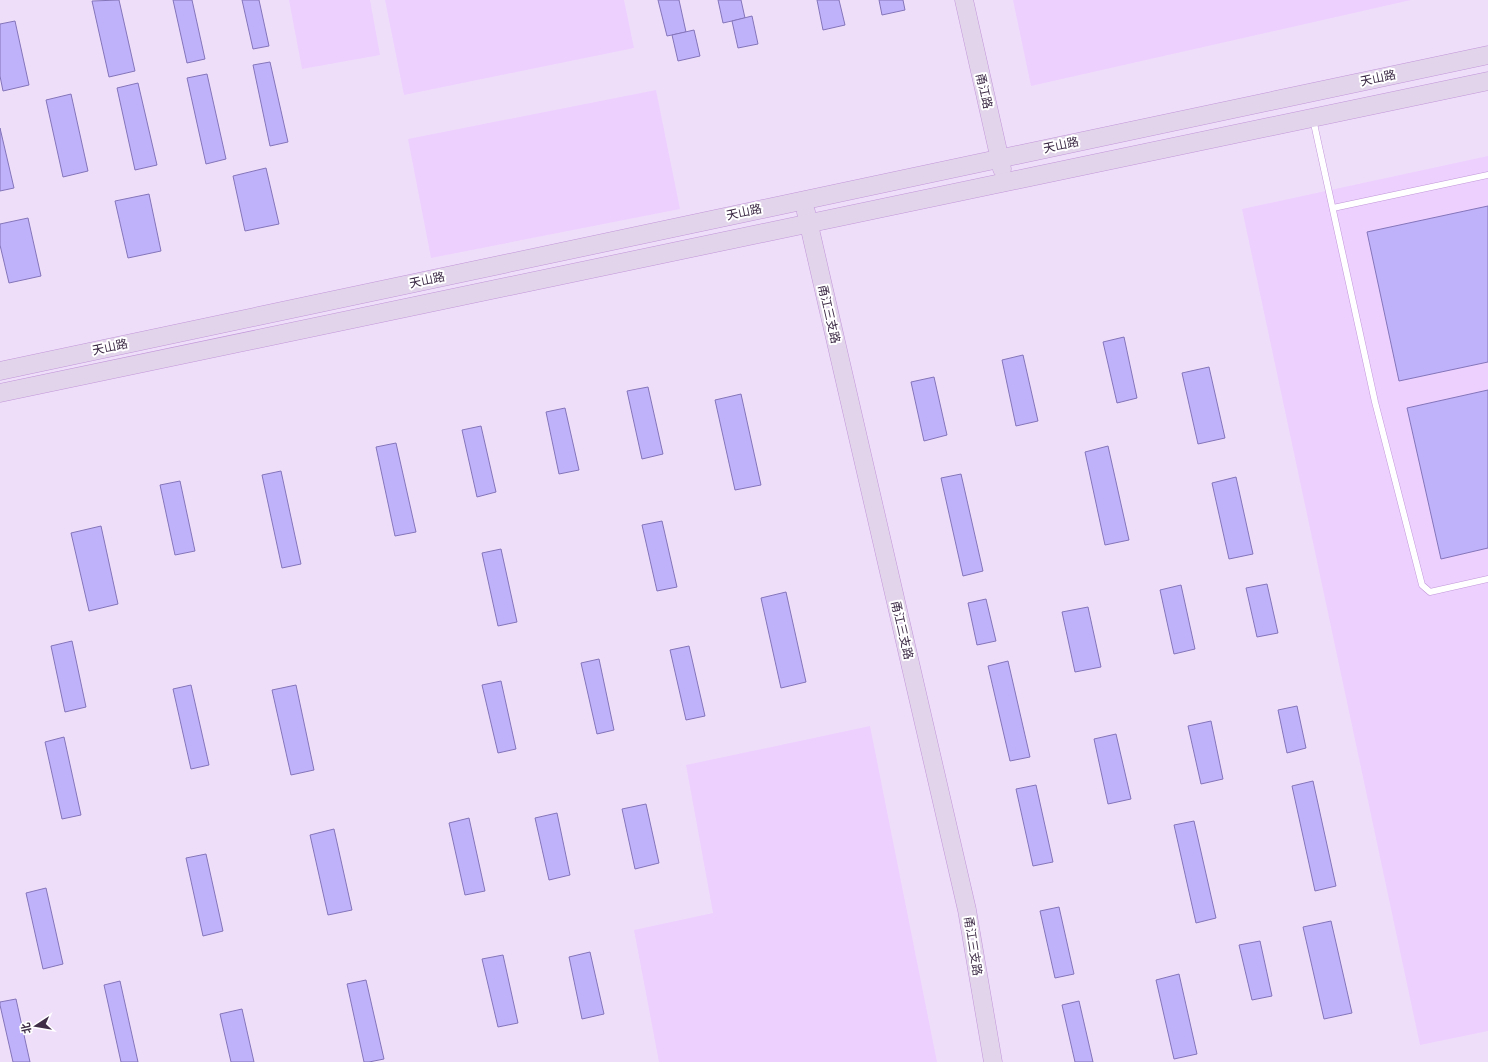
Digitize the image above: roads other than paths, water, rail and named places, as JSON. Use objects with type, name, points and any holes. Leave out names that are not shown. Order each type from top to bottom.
[{"type":"street","name":"甬江路","points":[[964,0],[1004,182]]},
{"type":"street","name":"天山路","points":[[0,371],[1488,55]]},
{"type":"street","name":"天山路","points":[[0,393],[1488,81]]},
{"type":"street","name":"甬江三支路","points":[[803,200],[967,910],[993,1062]]},
{"type":"lane","points":[[1312,118],[1375,402],[1422,586],[1430,592],[1488,579]]},
{"type":"lane","points":[[1333,208],[1488,175]]}]
